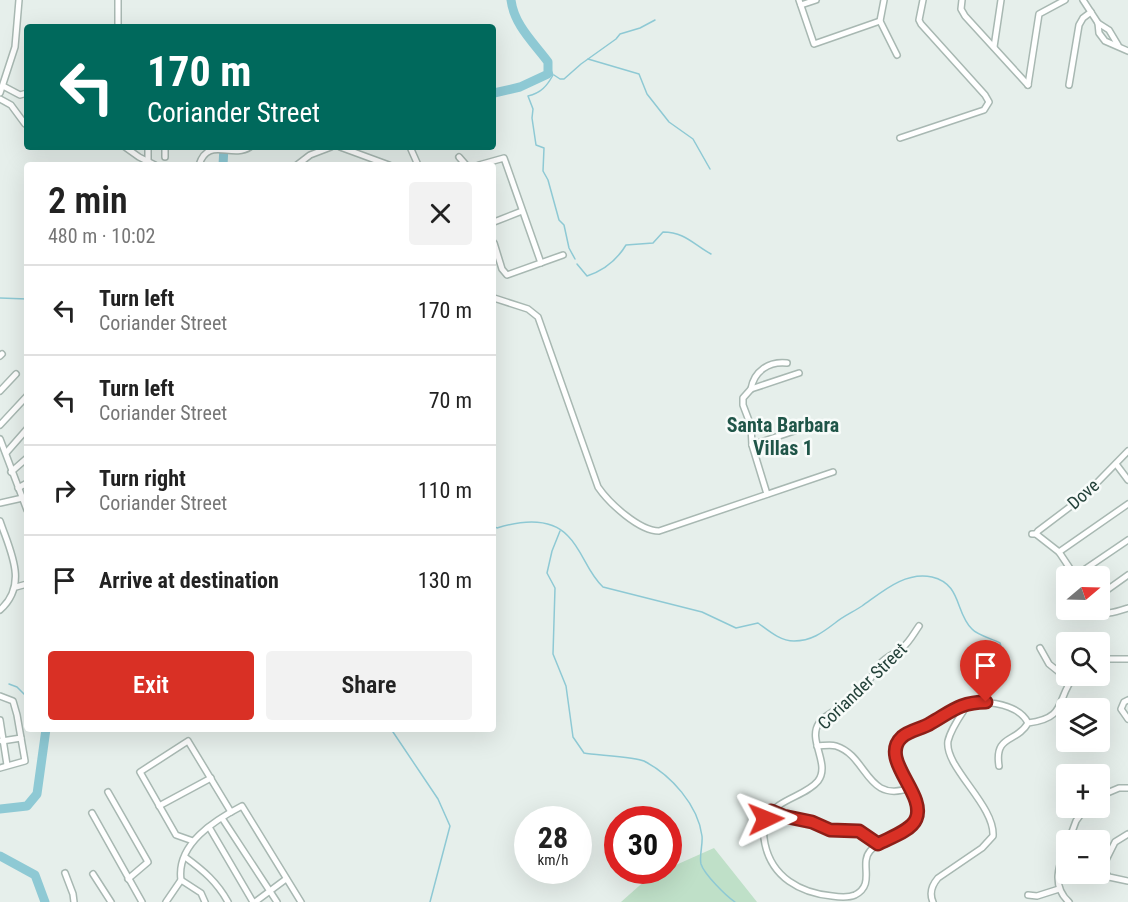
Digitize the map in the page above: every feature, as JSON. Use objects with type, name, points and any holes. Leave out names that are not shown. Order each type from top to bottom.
[{"type":"street","points":[[0,93],[3,76],[15,47],[19,0]]},
{"type":"street","points":[[118,0],[118,24]]},
{"type":"street","points":[[816,0],[800,2],[814,44],[880,21]]},
{"type":"street","points":[[884,0],[880,21],[897,56]]},
{"type":"street","points":[[900,138],[984,110],[989,105],[989,100],[985,95],[921,24],[919,20],[923,0]]},
{"type":"street","points":[[962,0],[961,9],[965,16],[1028,85],[1039,14],[1065,0]]},
{"type":"street","points":[[994,47],[1001,0]]},
{"type":"street","points":[[1083,0],[1098,23],[1099,33],[1105,41],[1128,51]]},
{"type":"street","points":[[1069,85],[1078,25],[1091,12]]},
{"type":"street","points":[[1098,23],[1110,30],[1118,45]]},
{"type":"street","points":[[3,86],[20,95],[24,94]]},
{"type":"street","points":[[0,99],[10,105],[24,122]]},
{"type":"street","points":[[129,150],[148,161],[148,150]]},
{"type":"street","points":[[165,150],[165,157]]},
{"type":"street","points":[[200,162],[210,150]]},
{"type":"street","points":[[223,150],[240,150]]},
{"type":"street","points":[[301,162],[310,155],[323,150]]},
{"type":"street","points":[[348,150],[381,162]]},
{"type":"street","points":[[459,157],[463,162]]},
{"type":"street","points":[[490,162],[504,158],[541,263]]},
{"type":"street","points":[[496,221],[522,211]]},
{"type":"street","points":[[496,250],[502,269],[507,275],[563,255]]},
{"type":"street","points":[[496,272],[502,269]]},
{"type":"street","points":[[496,299],[528,309],[538,317],[598,487],[639,525],[651,531],[659,531],[833,472]]},
{"type":"street","points":[[751,389],[753,378],[758,371],[778,362],[787,363]]},
{"type":"street","points":[[767,494],[752,445],[751,426],[743,405],[743,398],[751,389],[799,373]]},
{"type":"street","points":[[0,392],[16,374]]},
{"type":"street","points":[[0,425],[24,399]]},
{"type":"street","points":[[752,445],[815,424]]},
{"type":"street","points":[[6,453],[24,432]]},
{"type":"street","points":[[0,439],[11,472],[24,497]]},
{"type":"street","name":"Dove","points":[[1059,552],[1034,534],[1083,497],[1128,451]]},
{"type":"street","points":[[11,472],[24,461]]},
{"type":"street","points":[[1116,464],[1128,480]]},
{"type":"street","points":[[18,488],[24,485]]},
{"type":"street","points":[[0,503],[24,498]]},
{"type":"street","points":[[1068,566],[1059,552],[1128,504]]},
{"type":"street","points":[[0,521],[14,566],[16,587],[10,600],[0,610]]},
{"type":"street","points":[[1090,566],[1128,540]]},
{"type":"street","points":[[1110,588],[1128,575]]},
{"type":"street","points":[[16,587],[24,585]]},
{"type":"street","points":[[1110,613],[1128,608]]},
{"type":"street","name":"Coriander Street","points":[[771,811],[818,780],[821,764],[815,733],[817,724],[858,695],[881,663],[888,656],[902,649],[919,626]]},
{"type":"street","points":[[1040,648],[1049,664],[1056,670]]},
{"type":"street","points":[[1110,659],[1128,659]]},
{"type":"street","points":[[999,766],[999,749],[1028,723],[1045,721],[1055,714],[1068,686]]},
{"type":"street","points":[[0,696],[12,701],[25,761],[0,768]]},
{"type":"street","points":[[1128,700],[1124,702],[1121,709],[1128,719]]},
{"type":"street","points":[[878,844],[859,831],[830,830],[812,822],[771,811],[763,828],[763,837],[770,862],[783,877],[813,892],[841,897],[856,894],[866,882],[866,861],[869,852],[916,820],[917,807],[897,762],[896,754],[900,739],[929,725],[957,706],[968,704],[986,702],[999,705],[1022,714],[1028,723]]},
{"type":"street","points":[[933,902],[931,892],[938,878],[982,848],[993,836],[991,820],[948,747],[951,732],[968,704]]},
{"type":"street","points":[[0,720],[7,765]]},
{"type":"street","points":[[2,741],[21,738]]},
{"type":"street","points":[[193,842],[176,835],[140,772],[188,741],[231,812]]},
{"type":"street","points":[[817,746],[834,745],[844,749],[879,787],[891,792],[910,788]]},
{"type":"street","points":[[159,806],[212,778]]},
{"type":"street","points":[[1110,792],[1119,788],[1128,788]]},
{"type":"street","points":[[108,792],[148,862],[128,879]]},
{"type":"street","points":[[166,902],[181,880],[180,873],[186,852],[193,842],[209,827],[242,806],[301,902]]},
{"type":"street","points":[[92,813],[142,902]]},
{"type":"street","points":[[222,818],[277,902]]},
{"type":"street","points":[[209,827],[254,902],[286,879]]},
{"type":"street","points":[[1128,834],[1115,842],[1104,864],[1104,871],[1109,877],[1128,881]]},
{"type":"street","points":[[185,857],[209,874],[228,902]]},
{"type":"street","points":[[65,873],[74,902]]},
{"type":"street","points":[[93,874],[111,902]]},
{"type":"street","points":[[181,880],[201,893],[205,902]]},
{"type":"street","points":[[1059,884],[1059,889],[1069,902]]},
{"type":"street","points":[[1028,895],[1037,896],[1059,889]]},
{"type":"green space","points":[[714,848],[757,902],[621,902],[641,884],[682,884],[682,862]]},
{"type":"waterway","points":[[496,93],[520,87],[548,74],[548,62],[520,26],[511,0]]},
{"type":"waterway","points":[[554,75],[564,79],[620,34],[640,28],[655,20]]},
{"type":"waterway","points":[[588,59],[639,74],[647,94],[669,122],[693,139],[710,169]]},
{"type":"waterway","points":[[548,62],[553,75],[551,79],[540,91],[528,96],[533,109],[536,145],[544,148],[543,171],[548,180],[559,220],[564,225],[569,248],[575,259]]},
{"type":"waterway","points":[[223,162],[224,150]]},
{"type":"waterway","points":[[577,264],[587,276],[610,264],[626,245],[653,243],[663,232],[677,234],[711,254]]},
{"type":"waterway","points":[[0,298],[24,299]]},
{"type":"waterway","points":[[496,527],[525,522],[553,526],[568,536],[578,548],[593,575],[603,587],[702,612],[736,628],[758,623],[775,635],[789,641],[806,640],[816,636],[894,584],[912,577],[932,577],[949,586],[972,629],[1000,643],[1007,668]]},
{"type":"waterway","points":[[560,531],[547,573],[555,588],[553,654],[566,686],[573,737],[584,753],[644,761],[664,774],[682,792],[699,824],[702,836],[701,864],[706,873],[735,902]]},
{"type":"waterway","points":[[9,684],[17,687],[24,694]]},
{"type":"waterway","points":[[0,809],[27,806],[37,794],[46,732]]},
{"type":"waterway","points":[[393,732],[438,799],[450,826],[430,902]]},
{"type":"waterway","points":[[0,856],[35,875],[45,902]]},
{"type":"district","name":"Santa Barbara Villas 1","points":[[783,436]]},
{"type":"route","points":[[766,819],[771,811],[812,822],[830,830],[859,831],[878,844],[909,827],[916,820],[917,807],[897,762],[897,746],[900,739],[929,725],[957,706],[986,702]]}]
